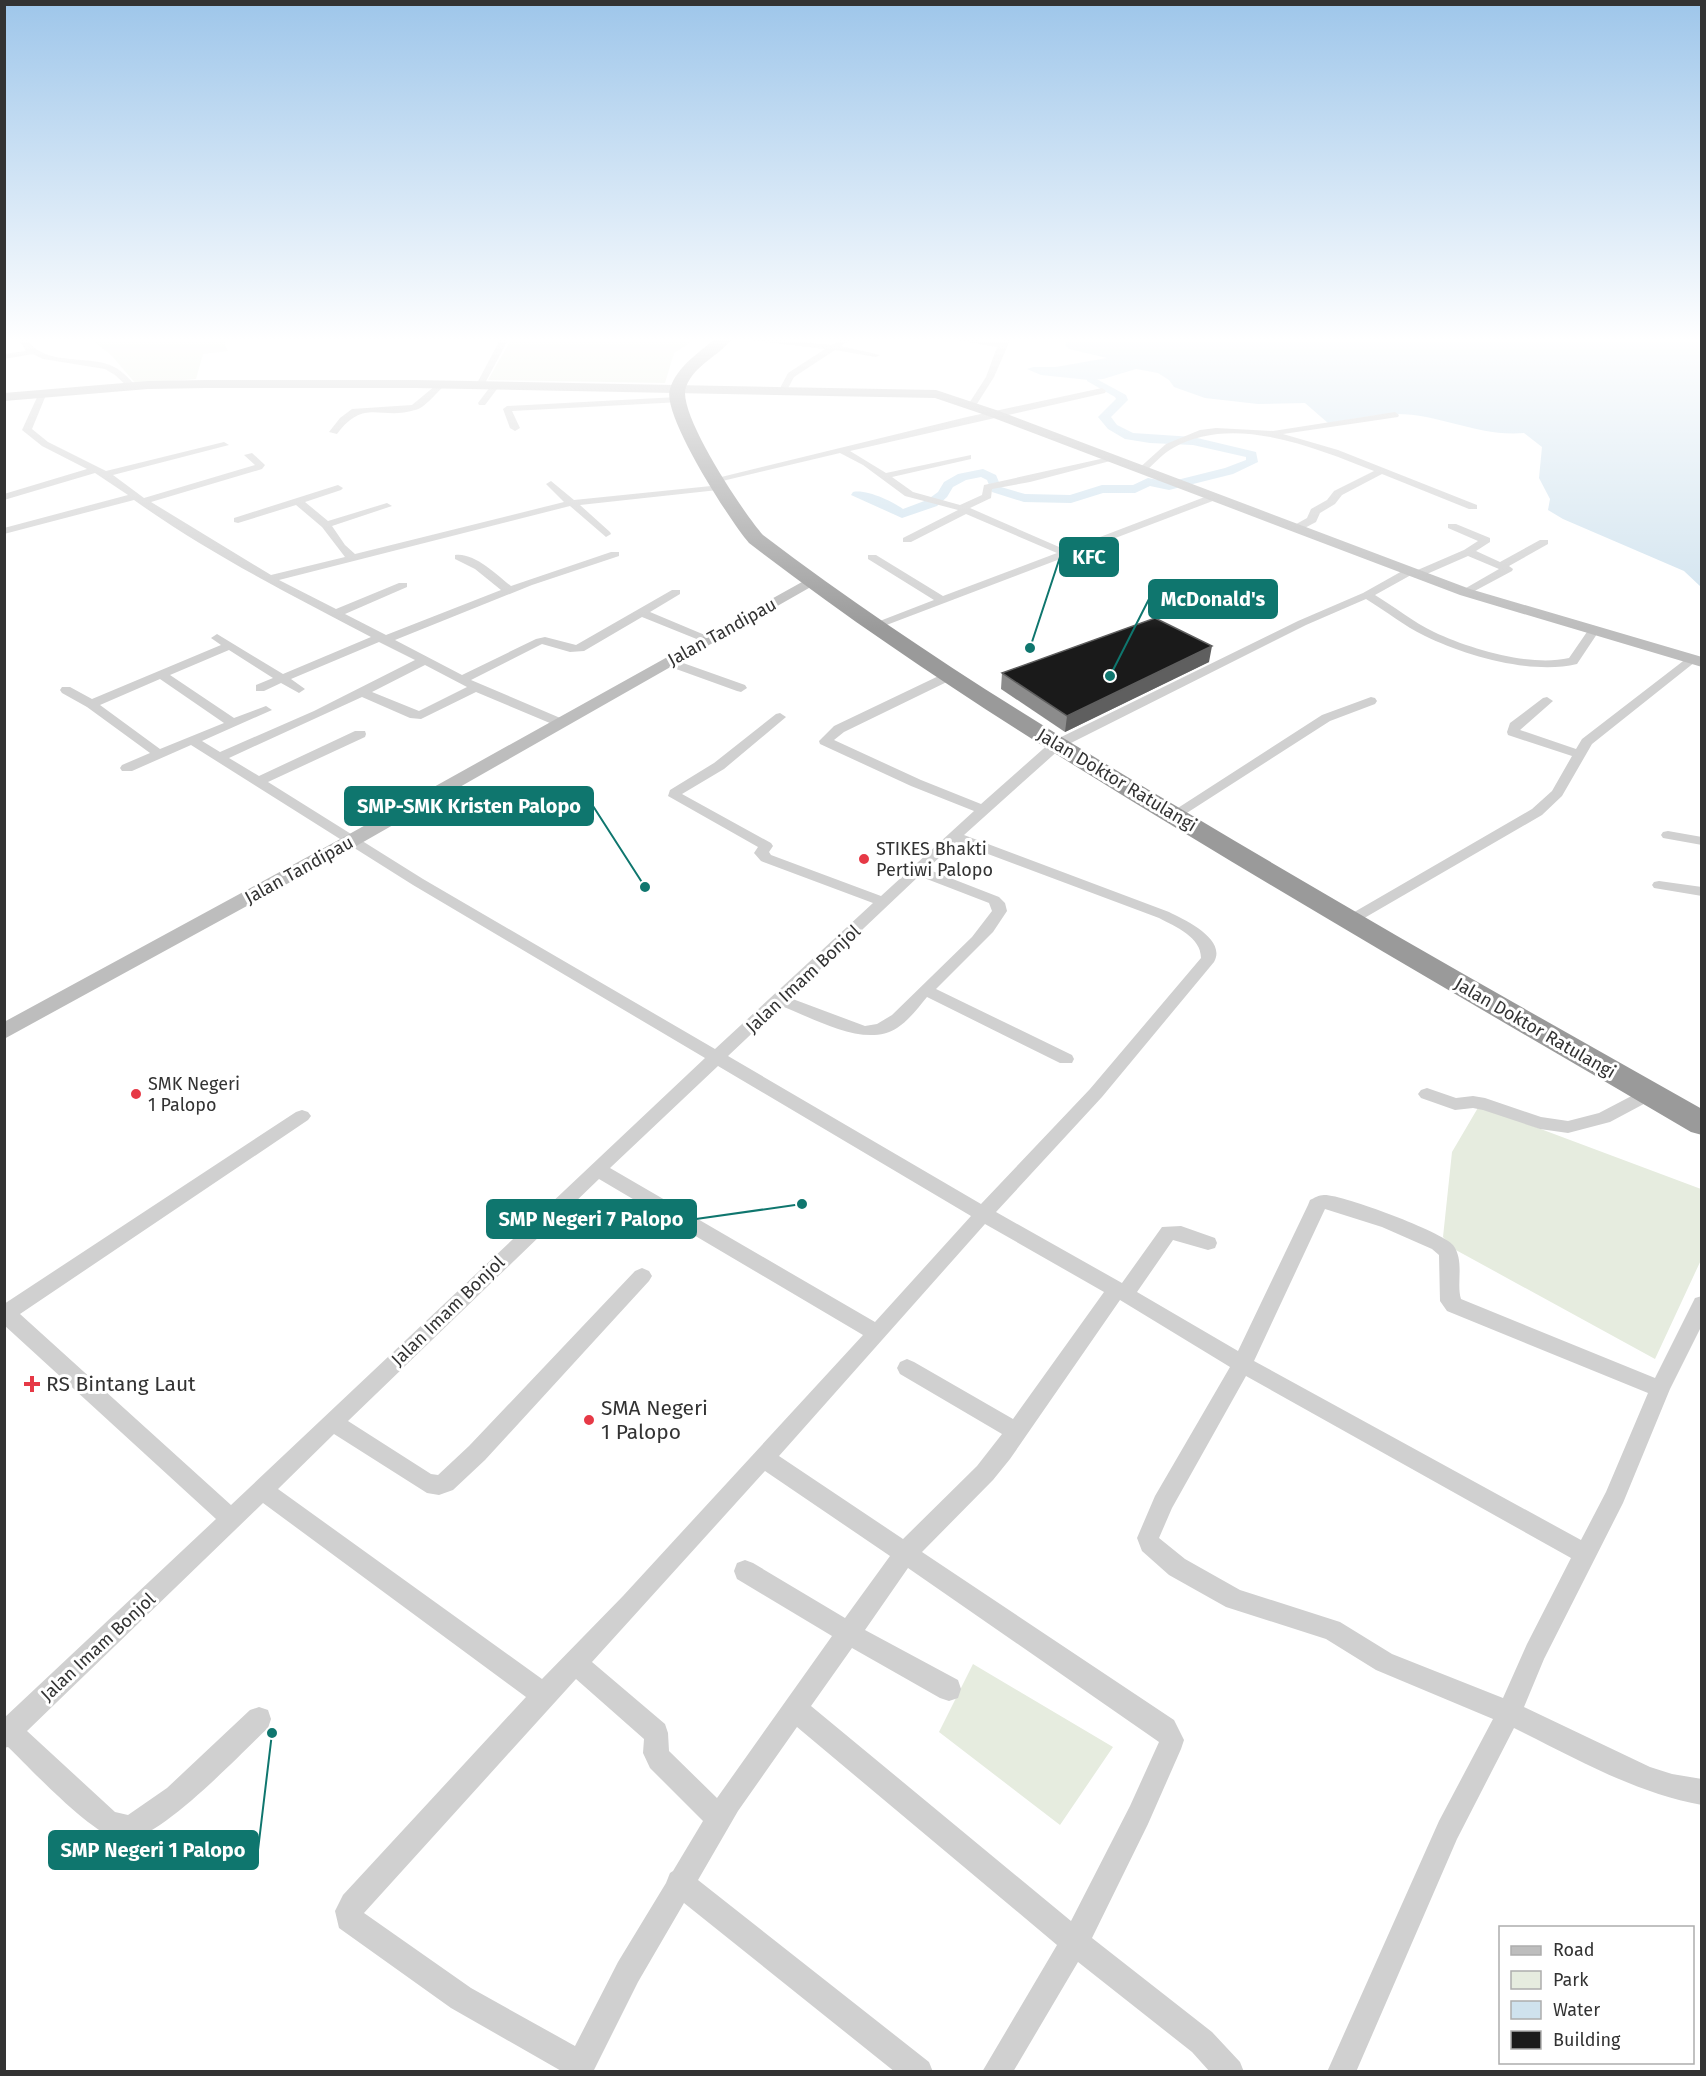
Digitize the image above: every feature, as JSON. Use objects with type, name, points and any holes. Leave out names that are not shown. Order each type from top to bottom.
[{"type":"highway","name":"Jalan Doktor Ratulangi","points":[[691,435],[716,483],[740,521],[756,539],[876,626],[1056,745],[1349,921],[1701,1124]]},
{"type":"street","points":[[31,435],[100,472],[163,516],[269,579],[460,680],[561,723]]},
{"type":"street","points":[[269,579],[571,503],[716,483],[906,435]]},
{"type":"street","points":[[1050,435],[1465,592],[1696,660]]},
{"type":"street","points":[[1142,470],[1173,444],[1196,435]]},
{"type":"street","points":[[1276,435],[1335,452],[1473,507]]},
{"type":"street","points":[[4,497],[100,472],[224,445]]},
{"type":"street","points":[[842,450],[909,494],[964,509],[1067,554]]},
{"type":"street","points":[[4,531],[141,499],[260,467],[258,462],[249,455]]},
{"type":"street","points":[[884,476],[968,457]]},
{"type":"street","points":[[907,540],[987,496],[987,487],[1039,477],[1111,458]]},
{"type":"street","points":[[1295,529],[1312,520],[1315,511],[1331,502],[1338,493],[1381,471]]},
{"type":"street","points":[[551,484],[606,534]]},
{"type":"street","points":[[238,520],[338,488]]},
{"type":"street","points":[[876,626],[1214,497]]},
{"type":"street","points":[[298,501],[326,525],[341,547],[353,558]]},
{"type":"street","points":[[326,525],[387,506]]},
{"type":"street","points":[[1452,526],[1486,539],[1468,552]]},
{"type":"street","points":[[1502,565],[1544,542]]},
{"type":"street","points":[[1465,592],[1508,569],[1468,552]]},
{"type":"street","name":"Jalan Imam Bonjol","points":[[7,1734],[598,1170],[954,836],[1056,745],[1302,623],[1412,573],[1468,552]]},
{"type":"street","points":[[260,688],[509,590],[615,554]]},
{"type":"street","points":[[459,557],[479,567],[509,590]]},
{"type":"street","points":[[872,557],[943,601]]},
{"type":"street","name":"Jalan Tandipau","points":[[4,1032],[351,841],[811,581]]},
{"type":"street","points":[[334,614],[404,585]]},
{"type":"street","points":[[460,680],[542,641],[571,650],[580,648],[676,592]]},
{"type":"street","points":[[1367,595],[1429,633],[1447,641],[1534,663],[1554,665],[1573,661],[1593,631]]},
{"type":"street","points":[[642,613],[708,639]]},
{"type":"street","points":[[217,638],[299,689]]},
{"type":"street","points":[[91,704],[229,646]]},
{"type":"street","points":[[1349,921],[1537,812],[1557,793],[1579,754],[1599,730],[1696,660]]},
{"type":"street","points":[[221,757],[318,714],[423,661]]},
{"type":"street","points":[[669,662],[741,688]]},
{"type":"street","points":[[161,675],[234,724]]},
{"type":"street","points":[[951,675],[839,729],[825,741],[915,783],[983,810]]},
{"type":"street","points":[[362,692],[421,716],[476,687]]},
{"type":"street","points":[[66,690],[91,704],[159,754]]},
{"type":"street","points":[[1174,815],[1326,718],[1371,701]]},
{"type":"street","points":[[1547,701],[1515,726],[1514,732],[1579,754]]},
{"type":"street","points":[[127,768],[266,710]]},
{"type":"street","points":[[780,717],[719,766],[677,791],[675,796],[766,846],[761,853],[766,858],[884,902]]},
{"type":"street","points":[[257,782],[360,734]]},
{"type":"street","points":[[193,741],[351,841],[983,1214],[1121,1291],[1242,1364],[1585,1554]]},
{"type":"street","points":[[1668,835],[1701,841]]},
{"type":"street","points":[[954,836],[1164,915],[1192,932],[1208,946],[1209,959],[1096,1093],[983,1214],[765,1459],[576,1664],[544,1695],[352,1905],[349,1918],[461,1998],[579,2068],[628,1972],[679,1882],[719,1818],[794,1708],[906,1552],[984,1473],[1121,1291],[1169,1232],[1181,1233],[1208,1243]]},
{"type":"street","points":[[781,1000],[863,1031],[873,1032],[886,1029],[980,936],[996,919],[1000,911],[998,903],[994,900],[918,871]]},
{"type":"street","points":[[1659,885],[1701,892]]},
{"type":"street","points":[[925,990],[1066,1059]]},
{"type":"street","points":[[1427,1094],[1455,1104],[1473,1102],[1485,1104],[1540,1123],[1568,1127],[1604,1119],[1649,1094]]},
{"type":"street","points":[[232,1520],[5,1313],[302,1116]]},
{"type":"street","points":[[598,1170],[877,1333]]},
{"type":"street","points":[[1660,1389],[1454,1305],[1450,1301],[1449,1257],[1445,1248],[1423,1235],[1323,1202],[1317,1205],[1242,1364],[1163,1503],[1148,1538],[1150,1544],[1177,1567],[1234,1599],[1332,1630],[1384,1662],[1509,1713],[1647,1779],[1672,1788],[1701,1791]]},
{"type":"street","points":[[333,1422],[427,1483],[439,1485],[445,1483],[477,1454],[642,1276]]},
{"type":"street","points":[[1341,2072],[1443,1840],[1509,1713],[1535,1652],[1615,1496],[1660,1389],[1701,1304]]},
{"type":"street","points":[[907,1368],[1017,1432]]},
{"type":"street","points":[[765,1459],[906,1552],[1165,1729],[1171,1736],[1171,1746],[1167,1756],[1076,1942],[996,2072]]},
{"type":"street","points":[[264,1491],[544,1695]]},
{"type":"street","points":[[745,1571],[848,1634],[949,1689]]},
{"type":"street","points":[[576,1664],[656,1732],[658,1758],[719,1818]]},
{"type":"street","points":[[794,1708],[1076,1942],[1202,2042],[1230,2072]]},
{"type":"street","points":[[7,1734],[106,1821],[124,1828],[139,1823],[160,1810],[259,1719]]},
{"type":"street","points":[[679,1882],[919,2072]]},
{"type":"green space","points":[[1479,1106],[1701,1189],[1701,1260],[1655,1359],[1454,1249],[1443,1237],[1452,1152]]},
{"type":"green space","points":[[973,1664],[1113,1747],[1060,1825],[939,1732]]},
{"type":"water","points":[[1526,435],[1701,435],[1701,587],[1684,571],[1563,519],[1548,510],[1550,499],[1539,478],[1542,447]]},
{"type":"building","points":[[1155,618],[1212,646],[1067,716],[1002,673]]},
{"type":"waterway","points":[[857,495],[892,507],[902,514],[932,503],[943,494],[948,485],[962,477],[983,473],[992,478],[996,489],[1024,498],[1071,499],[1102,489],[1135,489],[1148,482],[1169,486],[1229,471],[1252,462],[1252,455],[1208,444],[1126,435]]},
{"type":"place","name":"KFC","points":[[1030,648]]},
{"type":"place","name":"McDonald's","points":[[1110,676]]},
{"type":"place","name":"STIKES Bhakti Pertiwi Palopo","points":[[864,859]]},
{"type":"place","name":"SMP-SMK Kristen Palopo","points":[[645,887]]},
{"type":"place","name":"SMK Negeri 1 Palopo","points":[[136,1094]]},
{"type":"place","name":"SMP Negeri 7 Palopo","points":[[802,1204]]},
{"type":"place","name":"RS Bintang Laut","points":[[32,1384]]},
{"type":"place","name":"SMA Negeri 1 Palopo","points":[[589,1420]]},
{"type":"place","name":"SMP Negeri 1 Palopo","points":[[272,1733]]}]
